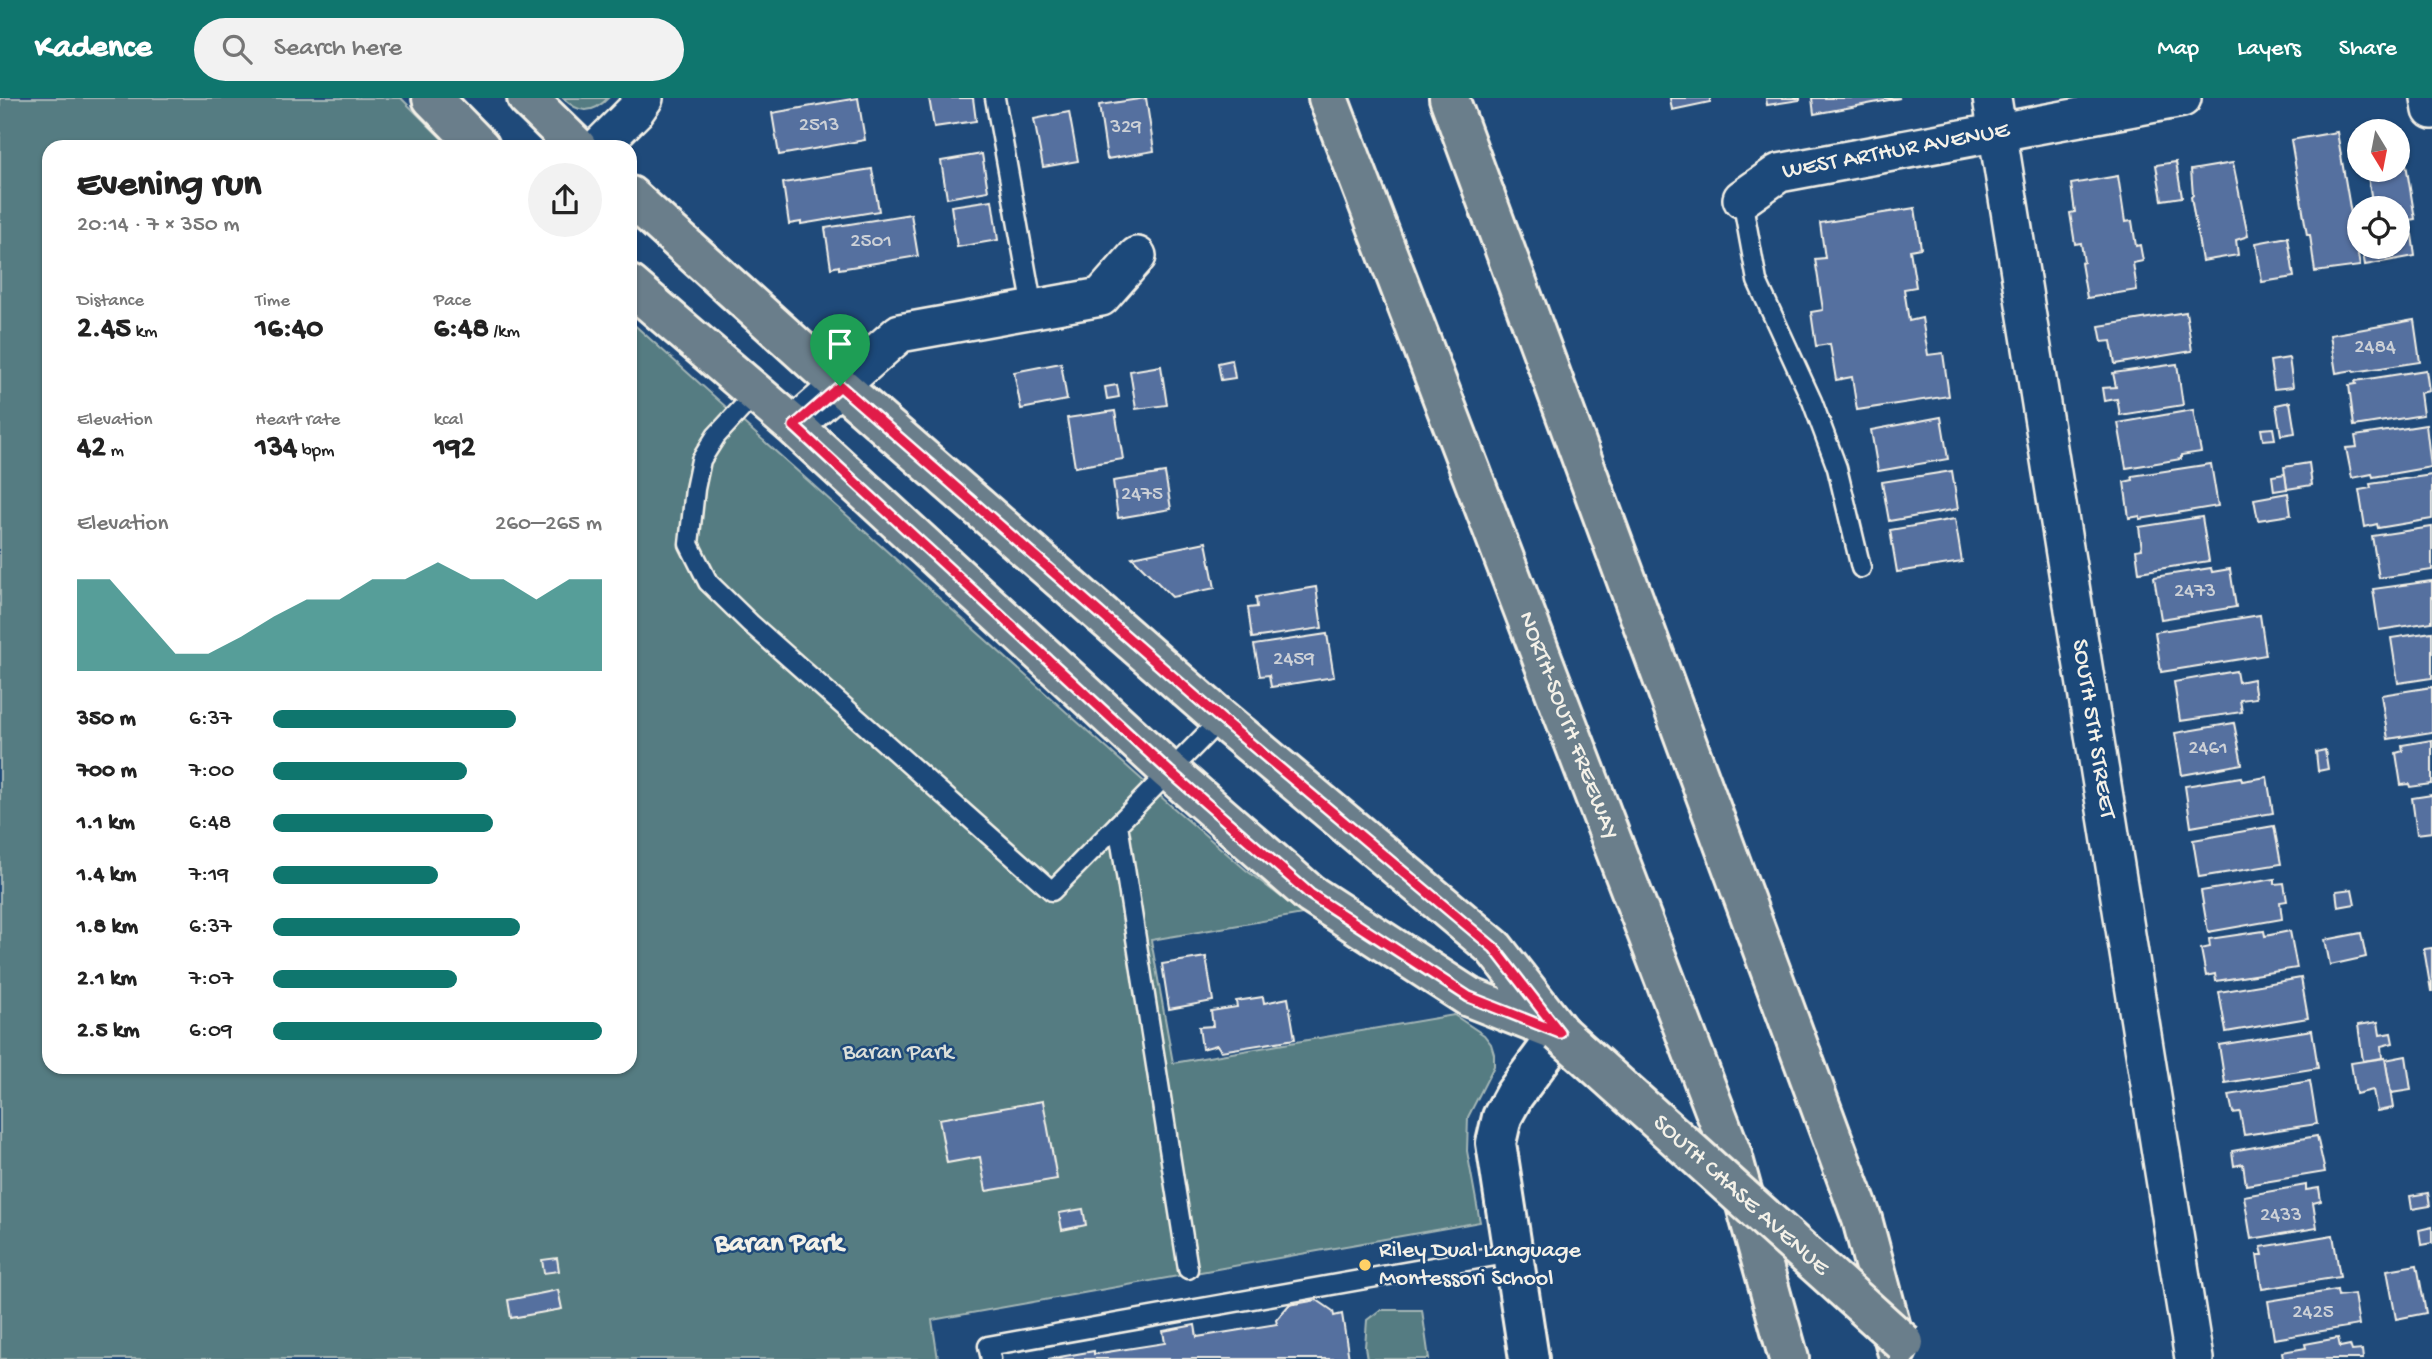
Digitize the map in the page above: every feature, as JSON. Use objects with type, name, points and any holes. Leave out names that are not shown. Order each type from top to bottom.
[{"type":"main road","points":[[432,98],[473,140]]},
{"type":"main road","points":[[527,98],[570,140]]},
{"type":"main road","name":"NORTH-SOUTH FREEWAY","points":[[1328,98],[1732,1155],[1789,1359]]},
{"type":"main road","points":[[1449,98],[1863,1219],[1900,1359]]},
{"type":"main road","name":"SOUTH CHASE AVENUE","points":[[637,202],[840,386],[1221,719],[1494,948],[1560,1033],[1922,1359]]},
{"type":"main road","name":"SOUTH CHASE AVENUE","points":[[637,291],[794,426],[1169,771],[1310,894],[1469,997],[1560,1033]]},
{"type":"street","points":[[605,140],[635,111],[644,98]]},
{"type":"street","name":"WEST ARTHUR AVENUE","points":[[1742,199],[1779,173],[1994,115],[2182,98]]},
{"type":"street","points":[[2430,98],[2432,110]]},
{"type":"street","name":"SOUTH 5TH STREET","points":[[1994,115],[2194,1359]]},
{"type":"street","points":[[794,426],[900,333],[1101,297],[1137,256]]},
{"type":"street","points":[[1529,1359],[1496,1143],[1502,1117],[1514,1095],[1560,1033]]},
{"type":"lane","points":[[995,98],[1033,309]]},
{"type":"lane","points":[[1742,199],[1757,281],[1812,401],[1837,468],[1861,568]]},
{"type":"lane","points":[[756,393],[716,436],[701,460],[689,544],[708,582],[750,623],[1052,891],[1221,719]]},
{"type":"lane","points":[[1118,824],[1188,1269]]},
{"type":"lane","points":[[991,1359],[988,1346],[1512,1253]]},
{"type":"green space","name":"Baran Park","points":[[0,98],[401,98],[443,140],[42,140],[42,1074],[637,1074],[637,327],[1169,804],[1246,870],[1303,914],[1151,940],[1173,1063],[1454,1015],[1484,1035],[1494,1054],[1494,1066],[1468,1117],[1467,1151],[1480,1222],[932,1320],[938,1359],[0,1359]]},
{"type":"green space","points":[[563,98],[608,98],[596,107],[585,110],[574,107]]},
{"type":"green space","points":[[1380,1310],[1422,1310],[1429,1359],[1367,1359],[1367,1320]]},
{"type":"building","points":[[858,98],[865,140],[779,155],[772,113]]},
{"type":"building","points":[[929,98],[973,98],[976,121],[934,127]]},
{"type":"building","points":[[1146,98],[1154,151],[1107,159],[1099,105]]},
{"type":"building","points":[[1670,98],[1710,98],[1710,102],[1672,110]]},
{"type":"building","points":[[1766,98],[1800,98],[1800,100],[1767,105]]},
{"type":"building","points":[[1812,98],[1900,98],[1814,114]]},
{"type":"building","points":[[1069,112],[1078,161],[1043,167],[1034,119]]},
{"type":"building","points":[[2337,132],[2348,196],[2347,259],[2359,259],[2360,266],[2315,272],[2291,140]]},
{"type":"building","points":[[982,154],[988,191],[947,198],[941,161]]},
{"type":"building","points":[[2176,162],[2182,197],[2162,200],[2156,165]]},
{"type":"building","points":[[2233,163],[2248,236],[2236,240],[2238,255],[2202,261],[2191,197],[2191,170]]},
{"type":"building","points":[[872,169],[879,211],[789,224],[783,183]]},
{"type":"building","points":[[2118,176],[2125,222],[2132,221],[2136,246],[2140,245],[2143,261],[2133,263],[2137,290],[2087,298],[2081,263],[2084,262],[2081,243],[2075,244],[2070,213],[2075,212],[2071,184]]},
{"type":"building","points":[[2369,182],[2409,182],[2415,219],[2410,220],[2410,196],[2371,196]]},
{"type":"building","points":[[992,200],[998,240],[957,247],[951,206]]},
{"type":"building","points":[[1915,208],[1921,248],[1910,250],[1916,287],[1904,289],[1909,321],[1922,318],[1928,355],[1943,353],[1949,396],[1857,410],[1852,377],[1836,380],[1830,344],[1816,346],[1811,312],[1823,310],[1815,259],[1825,258],[1820,223]]},
{"type":"building","points":[[911,214],[918,256],[831,268],[825,228]]},
{"type":"building","points":[[2410,235],[2415,256],[2410,257]]},
{"type":"building","points":[[2288,237],[2294,277],[2262,282],[2256,243]]},
{"type":"building","points":[[2364,259],[2398,259],[2365,265]]},
{"type":"building","points":[[2186,312],[2192,351],[2115,364],[2111,341],[2102,342],[2099,326]]},
{"type":"building","points":[[2414,320],[2420,362],[2336,373],[2330,335]]},
{"type":"building","points":[[2289,358],[2293,387],[2274,389],[2270,361]]},
{"type":"building","points":[[1232,360],[1235,378],[1221,380],[1218,363]]},
{"type":"building","points":[[1061,363],[1067,400],[1021,409],[1014,372]]},
{"type":"building","points":[[2177,364],[2183,405],[2120,415],[2117,399],[2104,401],[2102,388],[2116,387],[2113,373]]},
{"type":"building","points":[[1161,366],[1167,405],[1136,409],[1130,371]]},
{"type":"building","points":[[2426,370],[2429,391],[2420,393],[2423,415],[2354,426],[2349,385],[2356,384],[2355,381]]},
{"type":"building","points":[[1117,385],[1119,397],[1107,399],[1105,387]]},
{"type":"building","points":[[2290,402],[2295,433],[2281,435],[2276,405]]},
{"type":"building","points":[[2193,410],[2201,452],[2181,455],[2181,459],[2126,468],[2118,423]]},
{"type":"building","points":[[1115,411],[1123,459],[1075,467],[1067,418]]},
{"type":"building","points":[[1941,417],[1948,459],[1878,471],[1871,430]]},
{"type":"building","points":[[2426,425],[2431,467],[2352,478],[2346,448],[2357,447],[2355,436]]},
{"type":"building","points":[[2273,428],[2275,439],[2263,440],[2261,429]]},
{"type":"building","points":[[2309,463],[2312,485],[2287,489],[2284,467]]},
{"type":"building","points":[[2211,464],[2218,506],[2140,519],[2140,516],[2129,518],[2124,482],[2133,480],[2132,476]]},
{"type":"building","points":[[1952,471],[1958,509],[1889,521],[1882,482]]},
{"type":"building","points":[[1165,473],[1171,509],[1118,518],[1113,481]]},
{"type":"building","points":[[2285,474],[2287,489],[2274,491],[2272,476]]},
{"type":"building","points":[[2432,475],[2432,519],[2378,528],[2377,524],[2365,527],[2359,490],[2371,488],[2370,484]]},
{"type":"building","points":[[2288,493],[2291,515],[2258,520],[2254,499]]},
{"type":"building","points":[[2202,517],[2209,561],[2139,572],[2136,550],[2142,549],[2139,527]]},
{"type":"building","points":[[1955,519],[1962,562],[1897,572],[1890,530]]},
{"type":"building","points":[[2432,527],[2432,570],[2379,578],[2372,536]]},
{"type":"building","points":[[1206,542],[1215,588],[1172,597],[1132,557]]},
{"type":"building","points":[[2211,568],[2212,572],[2230,569],[2236,607],[2161,619],[2154,577]]},
{"type":"building","points":[[2432,581],[2432,622],[2379,630],[2373,589]]},
{"type":"building","points":[[1316,587],[1322,628],[1252,638],[1248,608],[1257,607],[1256,597]]},
{"type":"building","points":[[2260,615],[2266,655],[2161,672],[2155,632]]},
{"type":"building","points":[[2432,632],[2432,678],[2398,683],[2391,638]]},
{"type":"building","points":[[1327,634],[1334,677],[1271,687],[1269,675],[1260,676],[1254,645]]},
{"type":"building","points":[[2236,671],[2238,682],[2253,679],[2256,698],[2240,700],[2242,712],[2180,721],[2174,682]]},
{"type":"building","points":[[2432,687],[2432,732],[2388,739],[2381,695]]},
{"type":"building","points":[[2234,723],[2242,764],[2182,775],[2175,733]]},
{"type":"building","points":[[2432,740],[2432,784],[2410,787],[2409,784],[2401,785],[2396,753],[2403,751],[2402,745]]},
{"type":"building","points":[[2325,750],[2328,769],[2318,771],[2316,752]]},
{"type":"building","points":[[2241,777],[2242,781],[2267,777],[2273,813],[2191,827],[2185,786]]},
{"type":"building","points":[[2432,795],[2432,832],[2417,834],[2412,798]]},
{"type":"building","points":[[2274,826],[2281,864],[2199,877],[2193,840]]},
{"type":"building","points":[[2275,879],[2275,884],[2284,883],[2287,901],[2280,902],[2282,919],[2208,932],[2201,891]]},
{"type":"building","points":[[2352,889],[2355,904],[2338,907],[2336,891]]},
{"type":"building","points":[[2264,931],[2265,936],[2290,931],[2297,968],[2216,981],[2215,974],[2206,976],[2201,949],[2210,947],[2209,939]]},
{"type":"building","points":[[2361,933],[2366,957],[2330,965],[2325,940]]},
{"type":"building","points":[[2432,948],[2432,991],[2431,991],[2424,949]]},
{"type":"building","points":[[1206,957],[1213,1001],[1169,1009],[1162,964]]},
{"type":"building","points":[[2301,978],[2308,1018],[2226,1032],[2219,992]]},
{"type":"building","points":[[1263,997],[1264,1003],[1288,998],[1295,1039],[1221,1051],[1217,1045],[1202,1049],[1199,1027],[1213,1026],[1211,1011],[1237,1007],[1236,1001]]},
{"type":"building","points":[[2378,1022],[2380,1035],[2391,1033],[2393,1043],[2381,1046],[2382,1058],[2363,1061],[2358,1025]]},
{"type":"building","points":[[2312,1030],[2318,1068],[2225,1083],[2219,1045]]},
{"type":"building","points":[[2406,1056],[2411,1090],[2391,1093],[2385,1060]]},
{"type":"building","points":[[2385,1058],[2393,1108],[2377,1111],[2373,1090],[2356,1094],[2351,1063]]},
{"type":"building","points":[[2310,1081],[2317,1124],[2244,1135],[2240,1112],[2233,1113],[2229,1095]]},
{"type":"building","points":[[1043,1101],[1057,1179],[986,1191],[980,1157],[947,1163],[939,1119]]},
{"type":"building","points":[[2317,1136],[2325,1172],[2246,1185],[2243,1164],[2234,1166],[2232,1151]]},
{"type":"building","points":[[2306,1185],[2306,1190],[2319,1188],[2321,1201],[2313,1203],[2317,1228],[2251,1239],[2244,1196]]},
{"type":"building","points":[[2428,1193],[2430,1206],[2412,1209],[2410,1196]]},
{"type":"building","points":[[1083,1209],[1086,1225],[1062,1230],[1059,1213]]},
{"type":"building","points":[[2432,1227],[2432,1243],[2421,1245],[2419,1230]]},
{"type":"building","points":[[2333,1235],[2340,1277],[2262,1289],[2257,1255],[2263,1255],[2261,1247]]},
{"type":"building","points":[[557,1258],[559,1271],[544,1273],[542,1260]]},
{"type":"building","points":[[2417,1265],[2426,1313],[2396,1319],[2387,1270]]},
{"type":"building","points":[[558,1290],[562,1309],[511,1318],[508,1300]]},
{"type":"building","points":[[2337,1290],[2338,1296],[2354,1294],[2359,1325],[2274,1339],[2268,1301]]},
{"type":"building","points":[[1317,1300],[1333,1311],[1334,1316],[1342,1314],[1349,1359],[1048,1359],[1165,1343],[1163,1331],[1195,1325],[1197,1337],[1277,1324],[1276,1320],[1289,1305]]},
{"type":"building","points":[[2338,1338],[2340,1347],[2350,1345],[2352,1351],[2362,1350],[2363,1359],[2283,1359],[2282,1352],[2306,1348],[2305,1344]]},
{"type":"place","name":"Riley Dual Language Montessori School","points":[[1365,1265]]},
{"type":"district","name":"Baran Park","points":[[779,1244]]},
{"type":"route","points":[[840,386],[1221,719],[1494,948],[1560,1033],[1469,997],[1310,894],[1169,771],[794,426],[840,386]]}]
